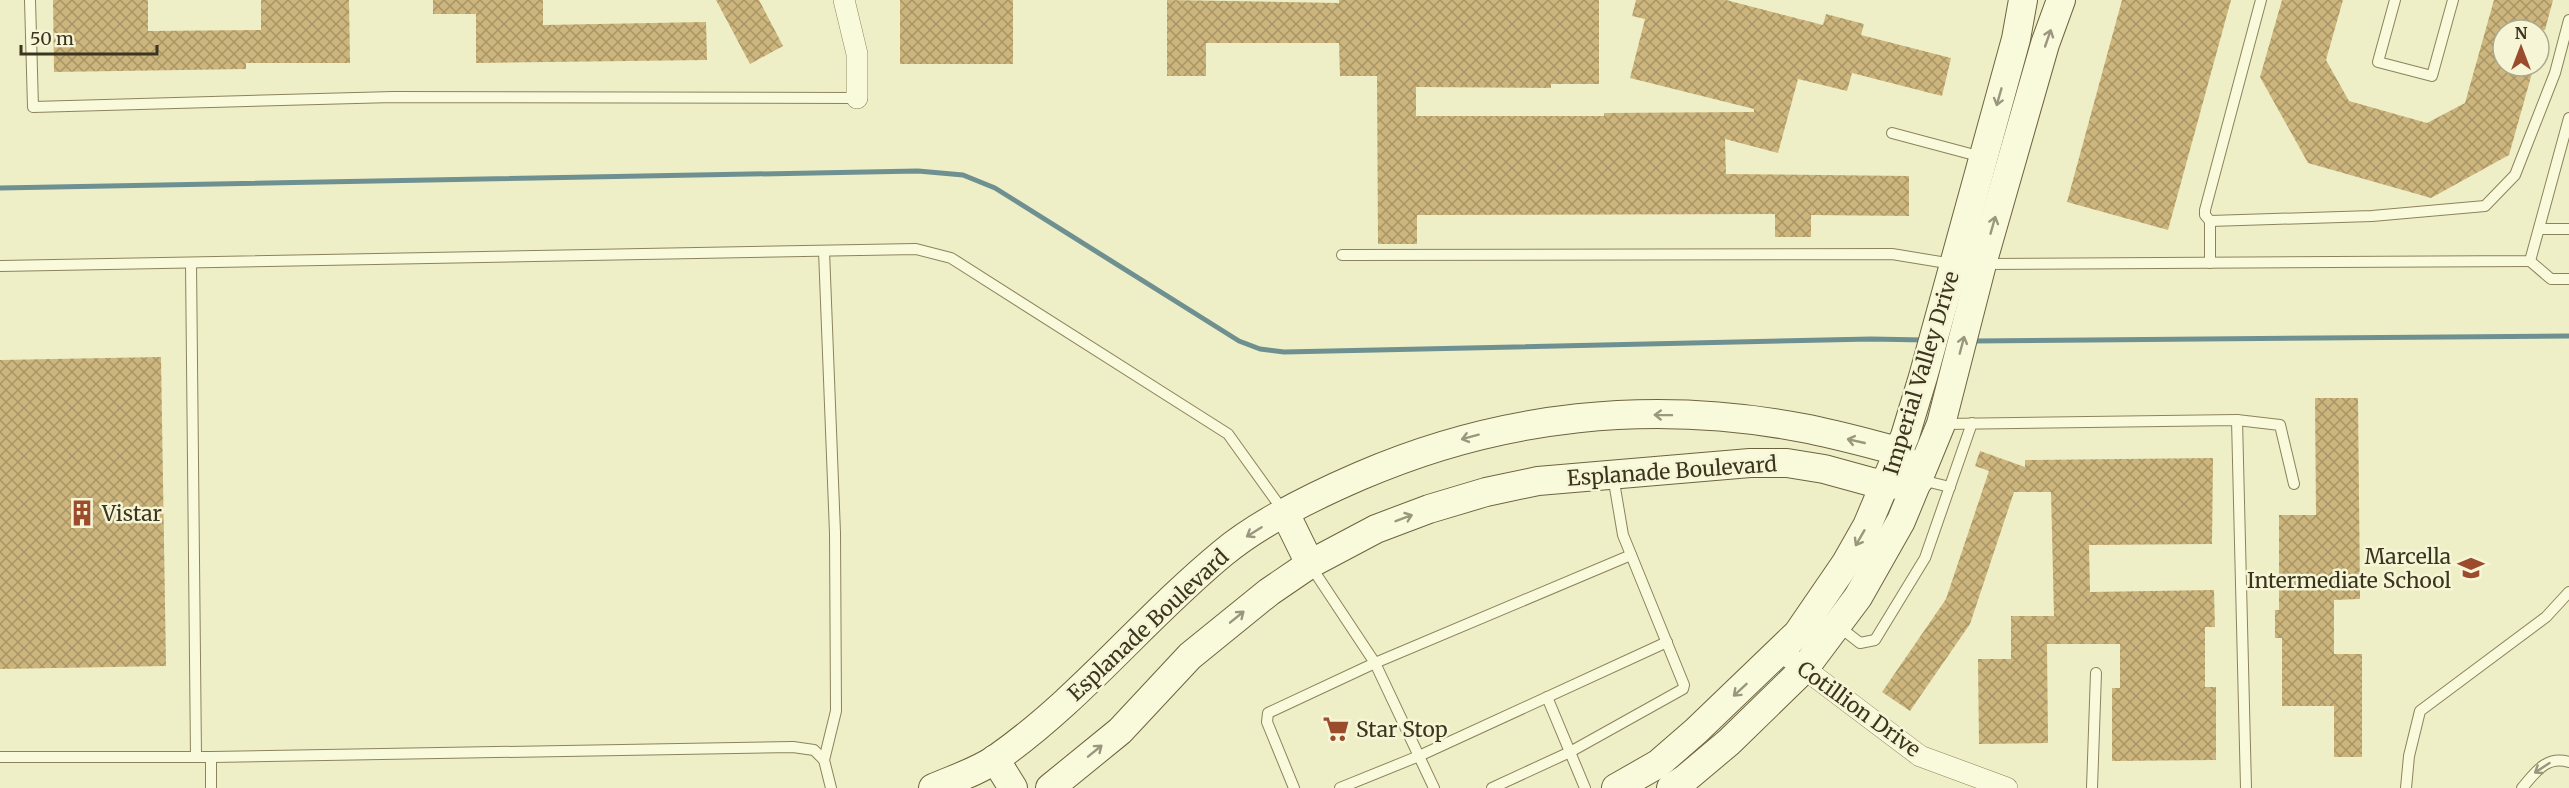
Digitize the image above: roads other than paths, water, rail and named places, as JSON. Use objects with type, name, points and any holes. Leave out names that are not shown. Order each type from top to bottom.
[{"type":"street","points":[[844,0],[857,54],[857,98]]},
{"type":"street","name":"Imperial Valley Drive","points":[[1678,784],[1766,707],[1804,669],[1858,597],[1883,555],[1919,480],[1941,424],[1974,302],[1969,264],[1982,158],[2016,39],[2024,0]]},
{"type":"street","name":"Imperial Valley Drive","points":[[1616,788],[1666,757],[1781,651],[1798,633],[1846,563],[1867,526],[1886,486],[1899,450],[1944,303],[1969,264],[2061,0]]},
{"type":"street","name":"Esplanade Boulevard","points":[[933,788],[996,759],[1081,690],[1179,591],[1225,551],[1285,513],[1341,484],[1402,458],[1515,426],[1640,414],[1701,415],[1803,428],[1899,450]]},
{"type":"street","points":[[1899,450],[1919,480]]},
{"type":"street","name":"Esplanade Boulevard","points":[[1050,788],[1120,731],[1190,656],[1269,592],[1310,564],[1376,529],[1429,508],[1486,492],[1538,481],[1750,463],[1786,463],[1824,469],[1886,486],[1919,480]]},
{"type":"street","points":[[1285,513],[1310,564]]},
{"type":"street","name":"Cotillion Drive","points":[[1781,651],[1920,756],[2007,788]]},
{"type":"street","points":[[1666,757],[1678,784]]},
{"type":"street","points":[[996,759],[1013,788]]},
{"type":"lane","points":[[30,0],[33,107],[393,97],[857,98]]},
{"type":"lane","points":[[2210,263],[2210,221],[2205,215],[2205,210],[2261,0]]},
{"type":"lane","points":[[2395,0],[2378,62],[2432,76],[2453,0]]},
{"type":"lane","points":[[2210,221],[2372,216],[2485,206],[2515,175],[2555,73],[2569,20]]},
{"type":"lane","points":[[2530,261],[2569,118]]},
{"type":"lane","points":[[1892,133],[1982,158]]},
{"type":"lane","points":[[2557,168],[2569,168]]},
{"type":"lane","points":[[2539,229],[2569,229]]},
{"type":"lane","points":[[0,266],[916,249],[951,258],[1228,434],[1285,513]]},
{"type":"lane","points":[[824,251],[835,532],[836,711],[824,760],[831,788]]},
{"type":"lane","points":[[1342,255],[1892,254],[1969,264],[2530,261],[2551,279],[2569,279]]},
{"type":"lane","points":[[191,263],[196,757]]},
{"type":"lane","points":[[1941,424],[2237,420],[2280,425],[2294,484]]},
{"type":"lane","points":[[2237,420],[2246,788]]},
{"type":"lane","points":[[1837,625],[1860,643],[1875,640],[1925,558],[1972,423]]},
{"type":"lane","points":[[1492,788],[1570,752],[1683,689],[1684,685],[1621,527],[1613,473]]},
{"type":"lane","points":[[1919,480],[1950,487]]},
{"type":"lane","points":[[1294,788],[1267,722],[1268,713],[1375,663],[1631,555]]},
{"type":"lane","points":[[1310,564],[1375,663],[1434,788]]},
{"type":"lane","points":[[2406,788],[2409,756],[2420,711],[2546,617],[2569,592]]},
{"type":"lane","points":[[1340,788],[1419,756],[1667,642]]},
{"type":"lane","points":[[2092,788],[2096,673]]},
{"type":"lane","points":[[1547,697],[1585,788]]},
{"type":"lane","points":[[0,757],[211,757],[794,747],[814,750],[824,760]]},
{"type":"lane","points":[[211,757],[211,788]]},
{"type":"lane","points":[[2522,788],[2534,772],[2548,763],[2556,760],[2569,762]]},
{"type":"waterway","points":[[0,188],[918,171],[963,175],[995,188],[1239,341],[1260,349],[1284,352],[1871,339],[1924,340]]},
{"type":"waterway","points":[[1972,341],[2569,336]]},
{"type":"place","name":"Vistar","points":[[82,513]]},
{"type":"place","name":"Marcella Intermediate School","points":[[2471,568]]},
{"type":"place","name":"Star Stop","points":[[1336,729]]}]
